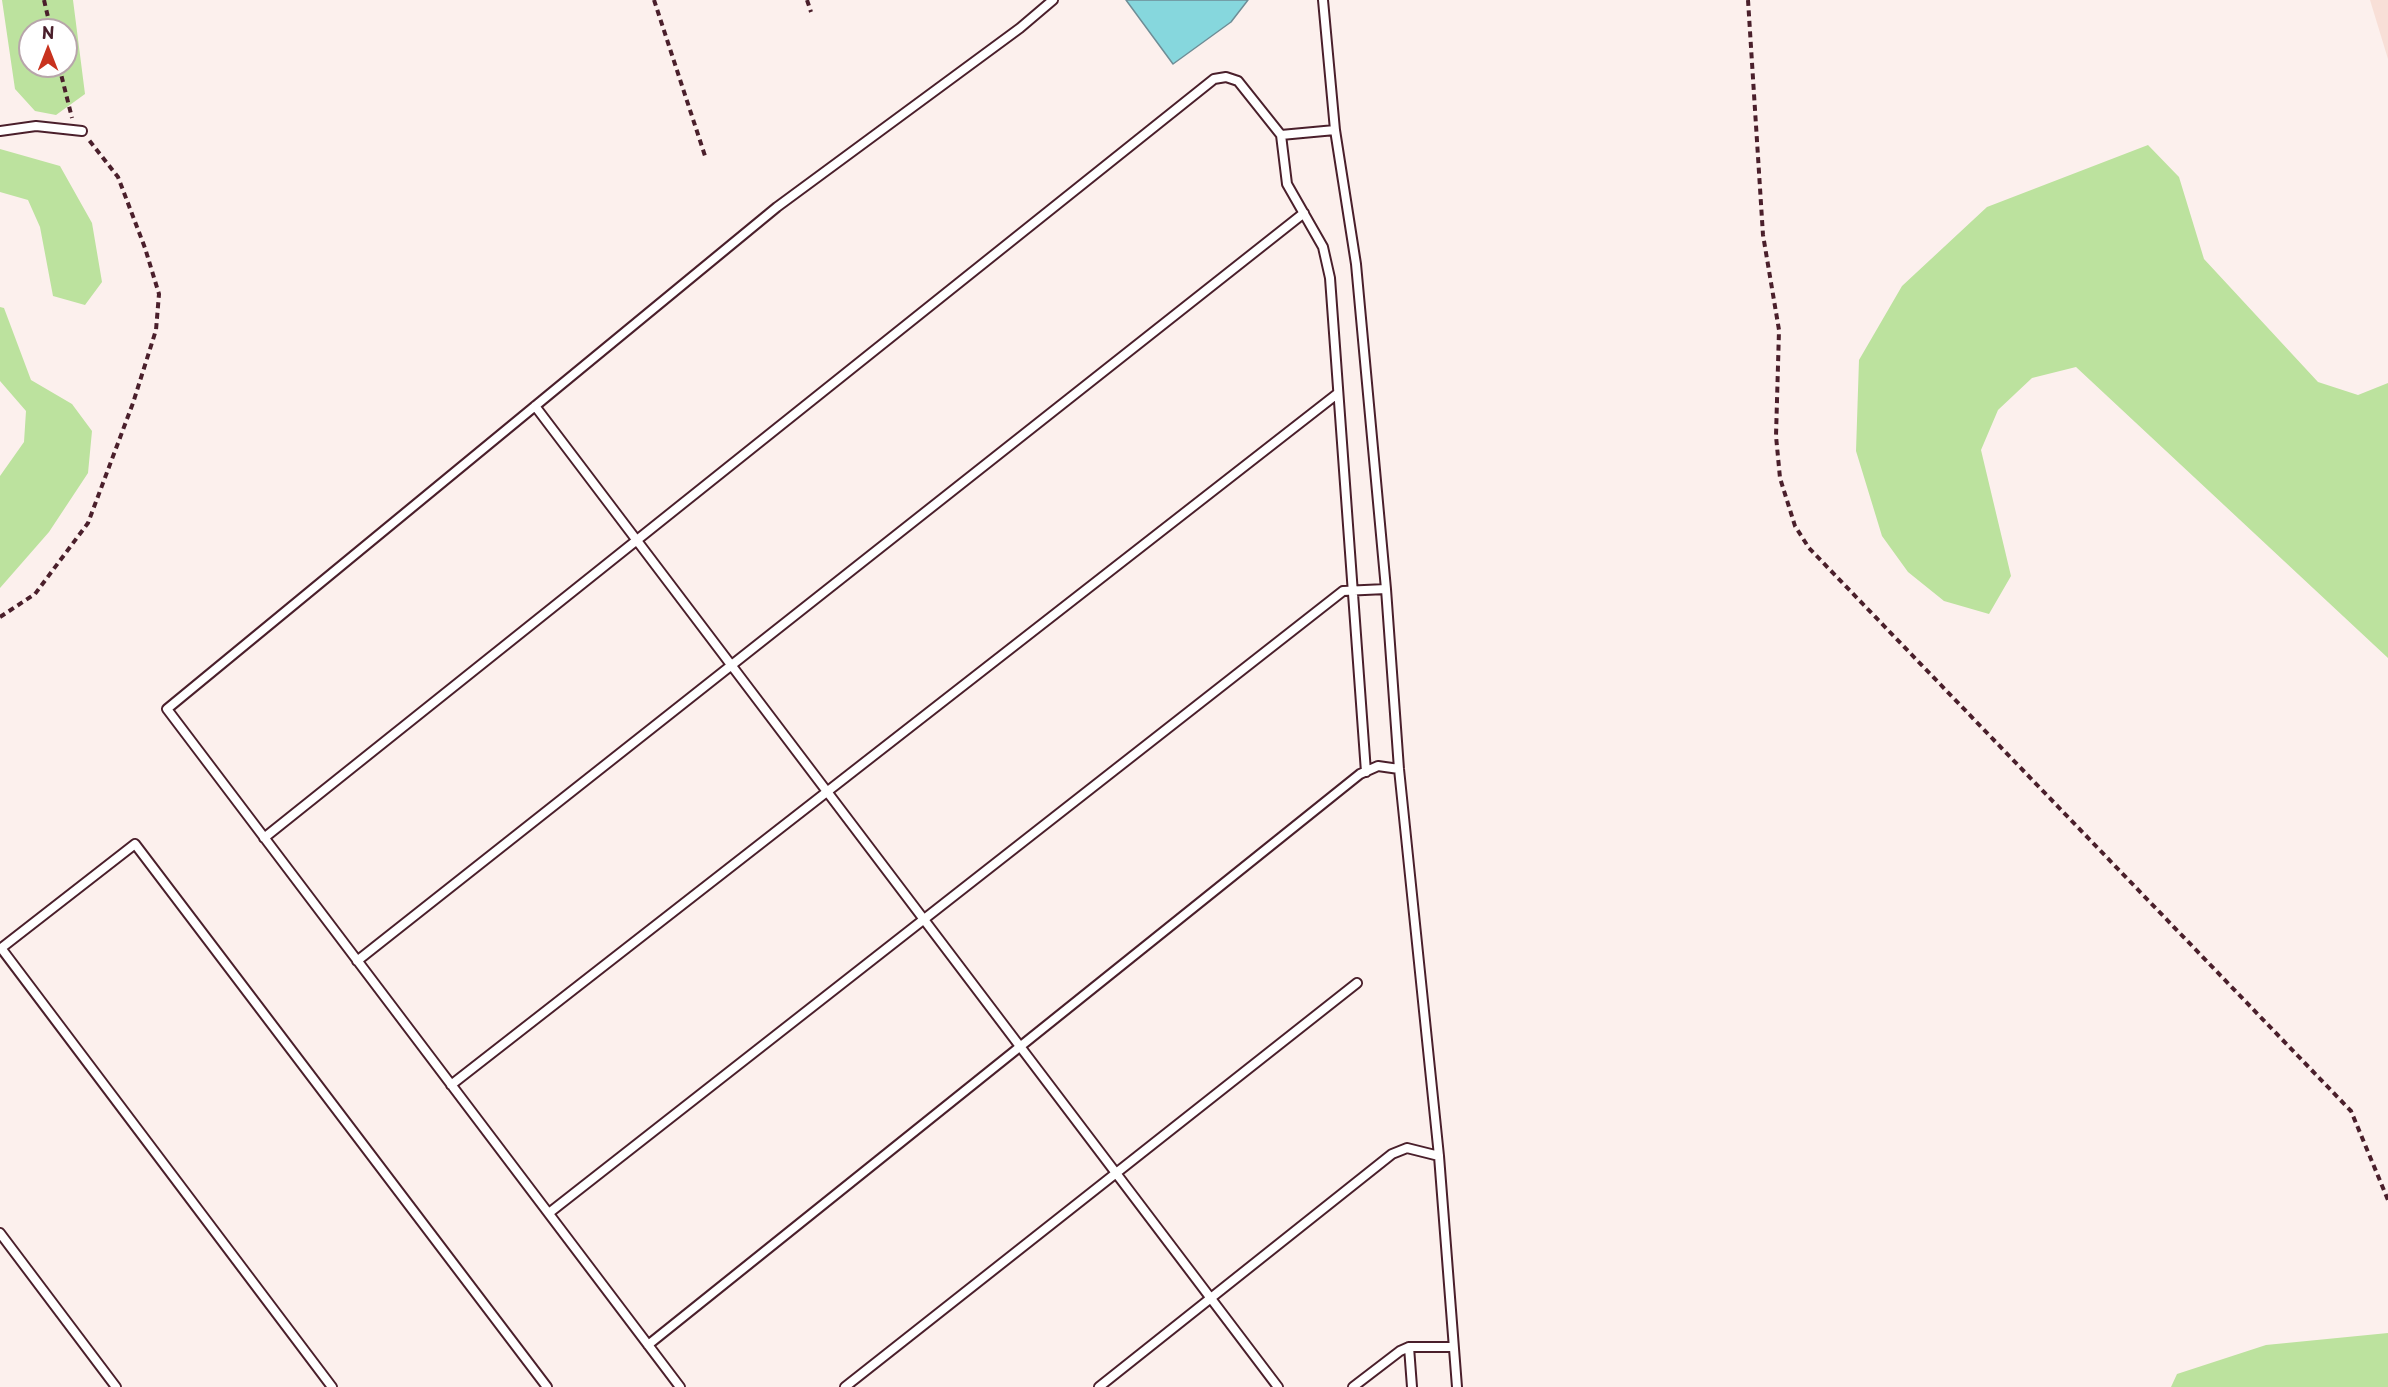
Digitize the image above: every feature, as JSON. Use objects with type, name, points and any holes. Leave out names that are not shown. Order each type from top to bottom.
[{"type":"lane","points":[[680,1387],[167,709],[777,207],[1020,28],[1053,0]]},
{"type":"lane","points":[[1323,0],[1335,130],[1356,264],[1386,589],[1399,769],[1439,1156],[1457,1387]]},
{"type":"lane","points":[[264,838],[1214,80],[1226,77],[1238,81],[1281,135],[1287,184],[1323,247],[1330,278],[1366,771]]},
{"type":"lane","points":[[0,132],[36,126],[82,131]]},
{"type":"lane","points":[[1281,135],[1335,130]]},
{"type":"lane","points":[[357,961],[1304,213]]},
{"type":"lane","points":[[451,1085],[1337,394]]},
{"type":"lane","points":[[535,406],[1278,1387]]},
{"type":"lane","points":[[549,1213],[1343,591],[1386,589]]},
{"type":"lane","points":[[648,1345],[1366,771],[1377,766],[1399,769]]},
{"type":"lane","points":[[332,1387],[1,949],[135,844],[547,1387]]},
{"type":"lane","points":[[845,1387],[1358,983]]},
{"type":"lane","points":[[1100,1387],[1392,1154],[1407,1148],[1439,1156]]},
{"type":"lane","points":[[0,1233],[116,1387]]},
{"type":"lane","points":[[1353,1387],[1400,1351],[1409,1347],[1453,1347]]},
{"type":"lane","points":[[1409,1347],[1412,1387]]},
{"type":"path","points":[[44,0],[48,18]]},
{"type":"path","points":[[654,0],[706,159]]},
{"type":"path","points":[[807,0],[812,12]]},
{"type":"path","points":[[1748,0],[1763,235],[1779,330],[1777,446],[1780,478],[1795,526],[1809,548],[2351,1111],[2388,1200]]},
{"type":"path","points":[[0,617],[35,594],[88,523],[133,403],[156,330],[159,294],[146,248],[118,177],[71,117],[62,78]]},
{"type":"shaded area","points":[[2370,0],[2388,0],[2388,59]]},
{"type":"green space","points":[[2,0],[73,0],[75,18],[18,18],[18,78],[78,78],[78,39],[85,94],[56,115],[35,111],[15,89]]},
{"type":"green space","points":[[2148,145],[2179,177],[2204,259],[2318,382],[2358,395],[2388,383],[2388,658],[2076,367],[2032,378],[1998,410],[1981,450],[2011,576],[1989,614],[1944,601],[1908,572],[1882,536],[1856,451],[1859,360],[1902,286],[1987,207]]},
{"type":"green space","points":[[0,149],[60,166],[92,223],[102,282],[85,305],[53,296],[40,227],[28,200],[0,192]]},
{"type":"green space","points":[[0,307],[4,308],[31,380],[72,404],[92,431],[88,473],[49,532],[0,588],[0,476],[24,442],[26,411],[0,381]]},
{"type":"green space","points":[[2388,1333],[2388,1387],[2171,1387],[2177,1374],[2266,1345]]},
{"type":"water","points":[[1126,0],[1248,0],[1231,22],[1173,64]]}]
